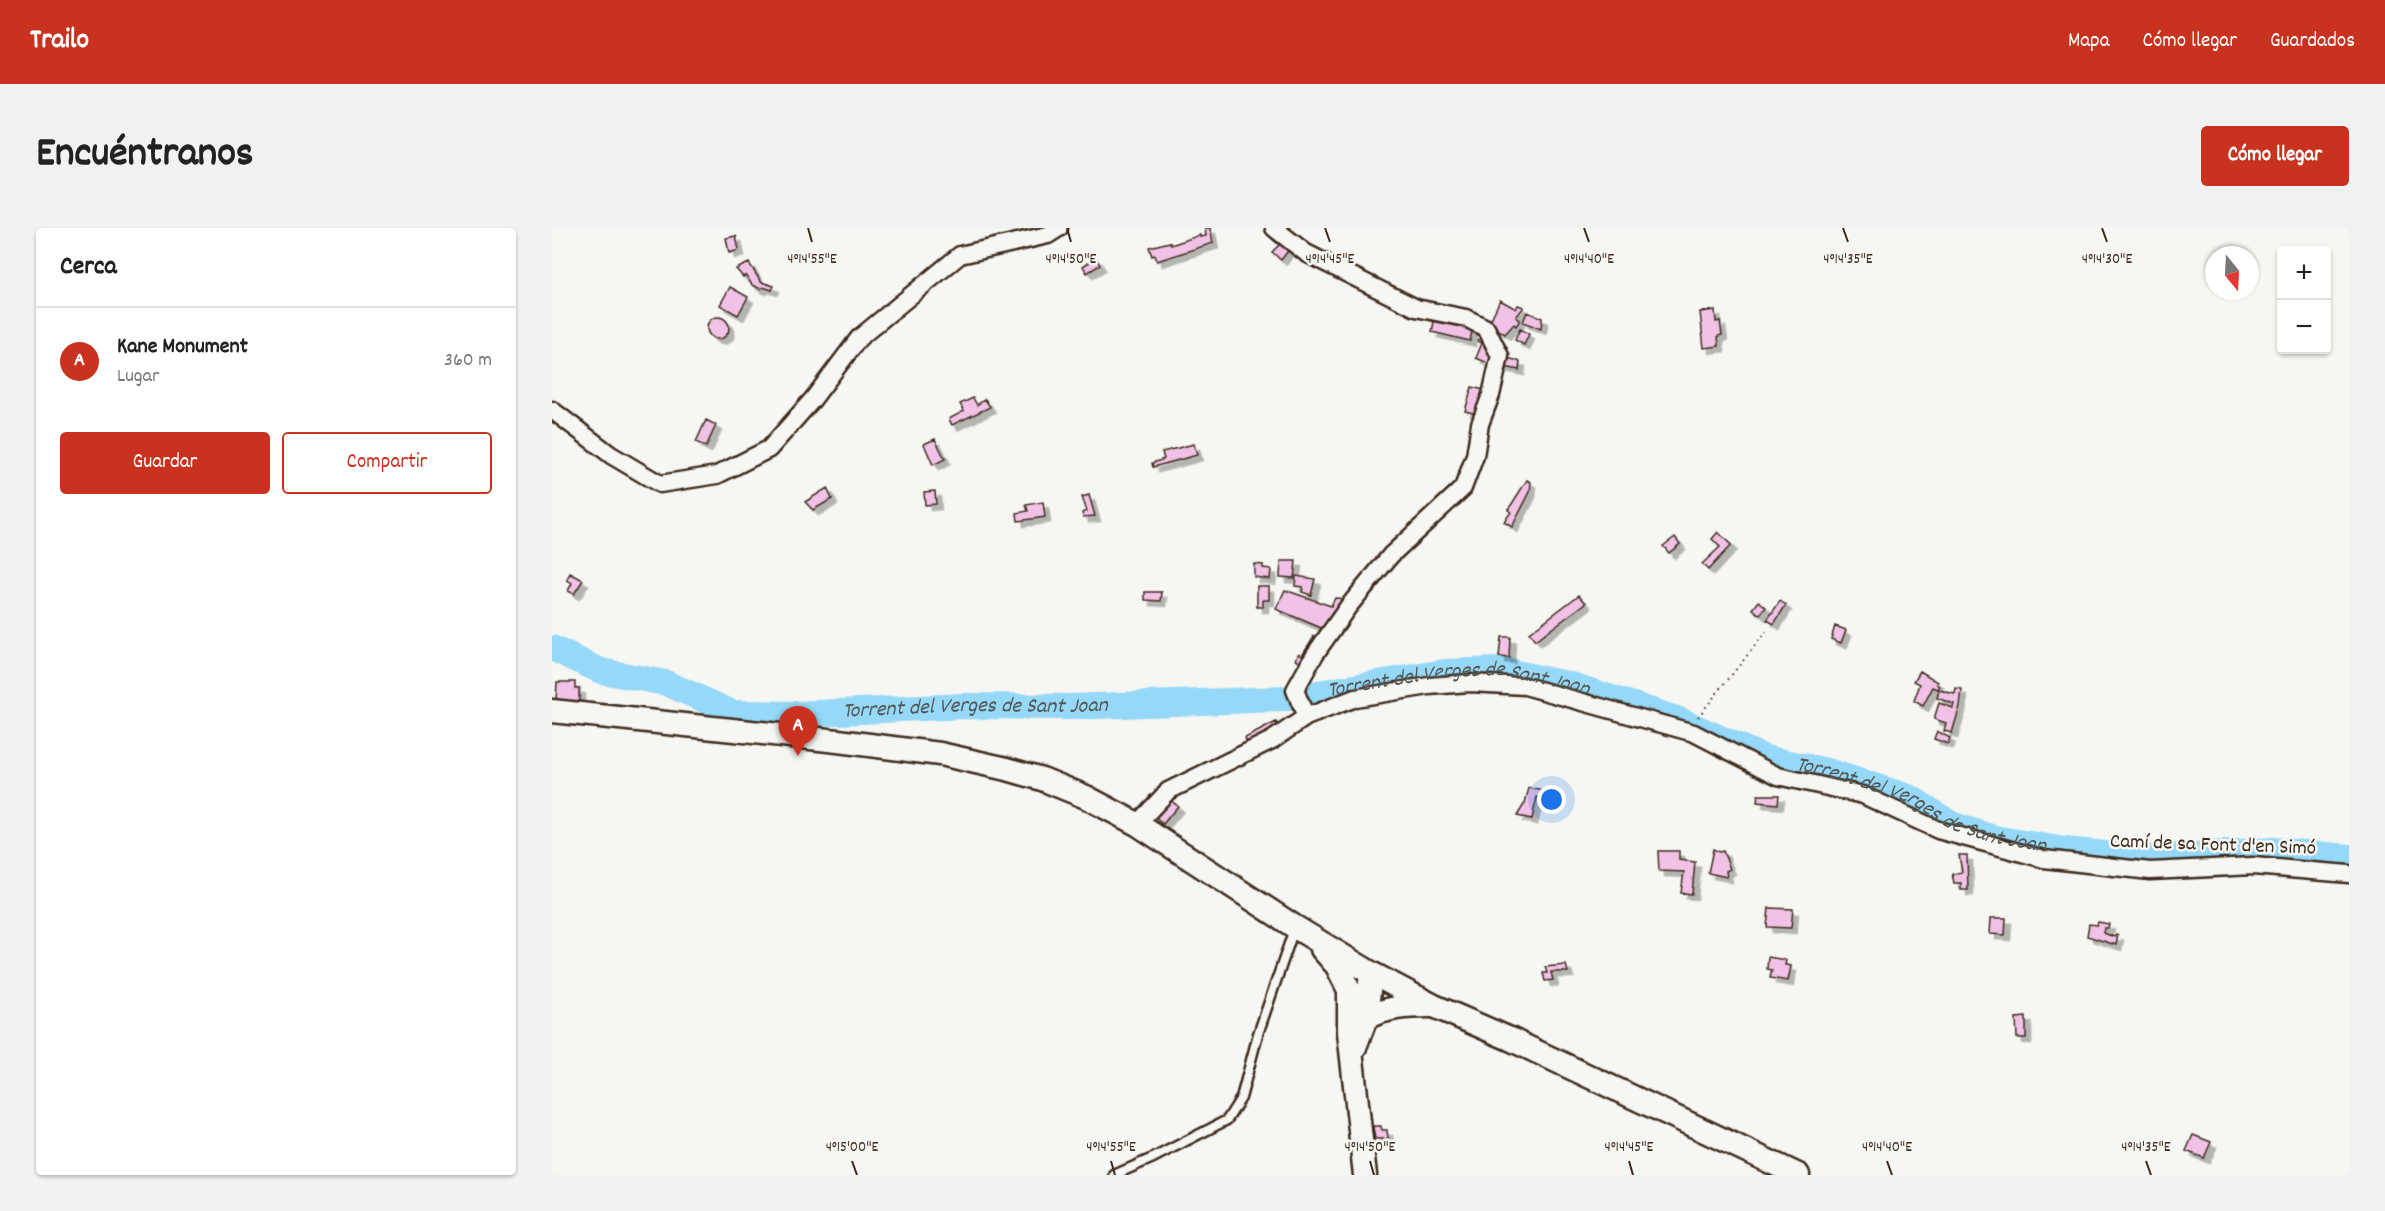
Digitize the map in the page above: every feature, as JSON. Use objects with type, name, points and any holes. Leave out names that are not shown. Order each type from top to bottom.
[{"type":"main road","points":[[552,711],[838,741],[951,756],[1042,779],[1086,797],[1137,824],[1303,932],[1371,973],[1434,1006],[1510,1039],[1798,1175]]},
{"type":"main road","points":[[1303,932],[1337,966],[1358,1011]]},
{"type":"main road","points":[[1365,1175],[1353,1054],[1358,1011],[1371,973]]},
{"type":"main road","points":[[1358,1011],[1383,1010],[1401,1005],[1434,1006]]},
{"type":"street","points":[[552,410],[611,455],[660,484],[717,475],[769,449],[813,399],[859,338],[960,255],[1048,235],[1059,228]]},
{"type":"street","points":[[1274,228],[1306,253],[1416,308],[1466,318],[1486,328],[1500,356],[1491,395],[1480,424],[1475,456],[1463,488],[1391,555],[1355,598],[1315,654],[1300,703]]},
{"type":"street","name":"Camí de sa Font d'en Simó","points":[[1137,824],[1168,791],[1272,740],[1300,703],[1470,683],[1526,686],[1694,733],[1778,776],[1863,795],[1938,830],[2044,859],[2150,871],[2253,866],[2349,874]]},
{"type":"lane","points":[[1114,1175],[1227,1120],[1241,1098],[1258,1034],[1303,932]]},
{"type":"path","points":[[1700,716],[1766,632]]},
{"type":"building","points":[[1205,228],[1210,228],[1213,243],[1157,261],[1155,255],[1152,256],[1149,247],[1170,242],[1171,245],[1200,235],[1200,237],[1206,236]]},
{"type":"building","points":[[1276,234],[1291,247],[1281,260],[1272,252],[1279,245],[1272,239]]},
{"type":"building","points":[[736,236],[739,250],[729,253],[726,238]]},
{"type":"building","points":[[1096,258],[1100,265],[1087,273],[1083,266]]},
{"type":"building","points":[[749,263],[761,282],[774,286],[772,290],[752,285],[746,275],[743,277],[736,269]]},
{"type":"building","points":[[730,287],[748,297],[738,315],[720,305]]},
{"type":"building","points":[[1500,300],[1516,309],[1518,305],[1524,307],[1516,317],[1520,320],[1516,326],[1514,324],[1505,334],[1494,327],[1491,319]]},
{"type":"building","points":[[1715,310],[1716,322],[1720,321],[1722,335],[1718,336],[1719,346],[1704,348],[1700,312]]},
{"type":"building","points":[[1527,312],[1542,318],[1541,329],[1523,322]]},
{"type":"building","points":[[1435,316],[1473,326],[1470,341],[1432,332]]},
{"type":"building","points":[[718,317],[726,320],[729,328],[726,336],[718,339],[710,336],[707,328],[710,320]]},
{"type":"building","points":[[1520,329],[1529,334],[1524,345],[1515,340]]},
{"type":"building","points":[[1480,337],[1496,350],[1493,365],[1476,358],[1482,343],[1478,341]]},
{"type":"building","points":[[1502,357],[1520,361],[1519,370],[1500,366]]},
{"type":"building","points":[[1472,387],[1484,390],[1477,414],[1465,411]]},
{"type":"building","points":[[973,398],[977,405],[985,399],[990,407],[952,425],[949,419],[964,411],[960,404]]},
{"type":"building","points":[[706,420],[716,425],[706,447],[696,442]]},
{"type":"building","points":[[935,439],[945,459],[933,465],[924,444]]},
{"type":"building","points":[[1194,444],[1197,455],[1153,467],[1152,463],[1164,459],[1162,452]]},
{"type":"building","points":[[1527,480],[1531,482],[1530,492],[1512,527],[1504,522],[1511,512],[1508,510]]},
{"type":"building","points":[[827,488],[832,499],[813,510],[805,502]]},
{"type":"building","points":[[935,491],[936,504],[925,505],[924,492]]},
{"type":"building","points":[[1089,495],[1095,516],[1083,517],[1082,513],[1087,511],[1082,497]]},
{"type":"building","points":[[1043,502],[1045,517],[1018,521],[1017,513],[1028,511],[1026,505]]},
{"type":"building","points":[[1718,532],[1731,545],[1708,570],[1702,564],[1720,547],[1712,539]]},
{"type":"building","points":[[1675,537],[1680,544],[1669,553],[1663,546]]},
{"type":"building","points":[[1281,561],[1296,561],[1294,578],[1280,577]]},
{"type":"building","points":[[1254,564],[1271,569],[1270,579],[1254,577]]},
{"type":"building","points":[[570,573],[583,580],[574,594],[568,591],[572,583],[567,580]]},
{"type":"building","points":[[1296,576],[1315,579],[1311,595],[1302,592],[1303,587],[1295,586]]},
{"type":"building","points":[[1257,586],[1269,586],[1269,600],[1263,600],[1263,607],[1257,607]]},
{"type":"building","points":[[1285,590],[1331,606],[1335,598],[1346,599],[1326,630],[1276,609]]},
{"type":"building","points":[[1145,592],[1162,592],[1161,601],[1145,600]]},
{"type":"building","points":[[1579,595],[1586,603],[1535,641],[1529,633]]},
{"type":"building","points":[[1759,601],[1766,607],[1760,615],[1753,609]]},
{"type":"building","points":[[1780,601],[1786,605],[1774,624],[1767,620]]},
{"type":"building","points":[[1835,626],[1846,630],[1841,643],[1831,639]]},
{"type":"building","points":[[1314,636],[1321,640],[1305,665],[1296,659],[1299,653],[1302,655]]},
{"type":"building","points":[[1501,637],[1510,637],[1509,658],[1499,657]]},
{"type":"building","points":[[1920,671],[1938,682],[1940,686],[1938,689],[1933,687],[1923,706],[1914,701],[1920,684],[1914,681]]},
{"type":"building","points":[[557,682],[575,682],[575,688],[579,688],[579,702],[556,701]]},
{"type":"building","points":[[1956,689],[1962,690],[1952,733],[1944,731],[1946,723],[1934,719],[1939,703],[1953,708],[1954,704],[1937,698],[1939,690],[1955,694]]},
{"type":"building","points":[[1276,722],[1278,725],[1266,737],[1248,745],[1245,738]]},
{"type":"building","points":[[1937,731],[1950,738],[1948,744],[1934,739]]},
{"type":"building","points":[[1529,788],[1544,791],[1542,799],[1537,797],[1532,819],[1517,816],[1525,803]]},
{"type":"building","points":[[1758,795],[1779,795],[1778,804],[1757,802]]},
{"type":"building","points":[[1169,799],[1178,806],[1163,824],[1155,818]]},
{"type":"building","points":[[1713,849],[1723,851],[1730,869],[1726,871],[1727,877],[1708,873]]},
{"type":"building","points":[[1658,851],[1679,851],[1679,860],[1695,862],[1692,894],[1681,893],[1684,872],[1659,871]]},
{"type":"building","points":[[1959,855],[1967,855],[1968,890],[1961,890],[1961,883],[1954,883],[1952,874],[1962,872]]},
{"type":"building","points":[[1769,908],[1793,909],[1791,928],[1767,927]]},
{"type":"building","points":[[1991,918],[2006,918],[2005,935],[1990,934]]},
{"type":"building","points":[[2098,922],[2109,924],[2108,928],[2104,928],[2103,933],[2115,937],[2116,934],[2118,935],[2116,945],[2087,936],[2089,924],[2097,925]]},
{"type":"building","points":[[1768,957],[1786,960],[1785,965],[1791,966],[1788,981],[1770,978],[1772,970],[1767,969]]},
{"type":"building","points":[[1566,965],[1568,972],[1551,972],[1553,980],[1545,981],[1543,973],[1547,973],[1545,967]]},
{"type":"building","points":[[2026,1017],[2026,1038],[2017,1038],[2016,1018]]},
{"type":"building","points":[[1373,1126],[1381,1126],[1382,1130],[1387,1130],[1388,1139],[1375,1139]]},
{"type":"building","points":[[2193,1135],[2211,1142],[2204,1158],[2186,1151]]},
{"type":"waterway","name":"Torrent del Verges de Sant Joan","points":[[552,648],[601,671],[666,683],[733,713],[797,714],[964,706],[1069,707],[1282,699],[1444,672],[1502,670],[1575,686],[1680,720],[1765,758],[1827,771],[1911,798],[1951,824],[1994,838],[2065,850],[2145,858],[2274,850],[2349,857]]},
{"type":"place","name":"Kane Monument","points":[[798,756]]}]
